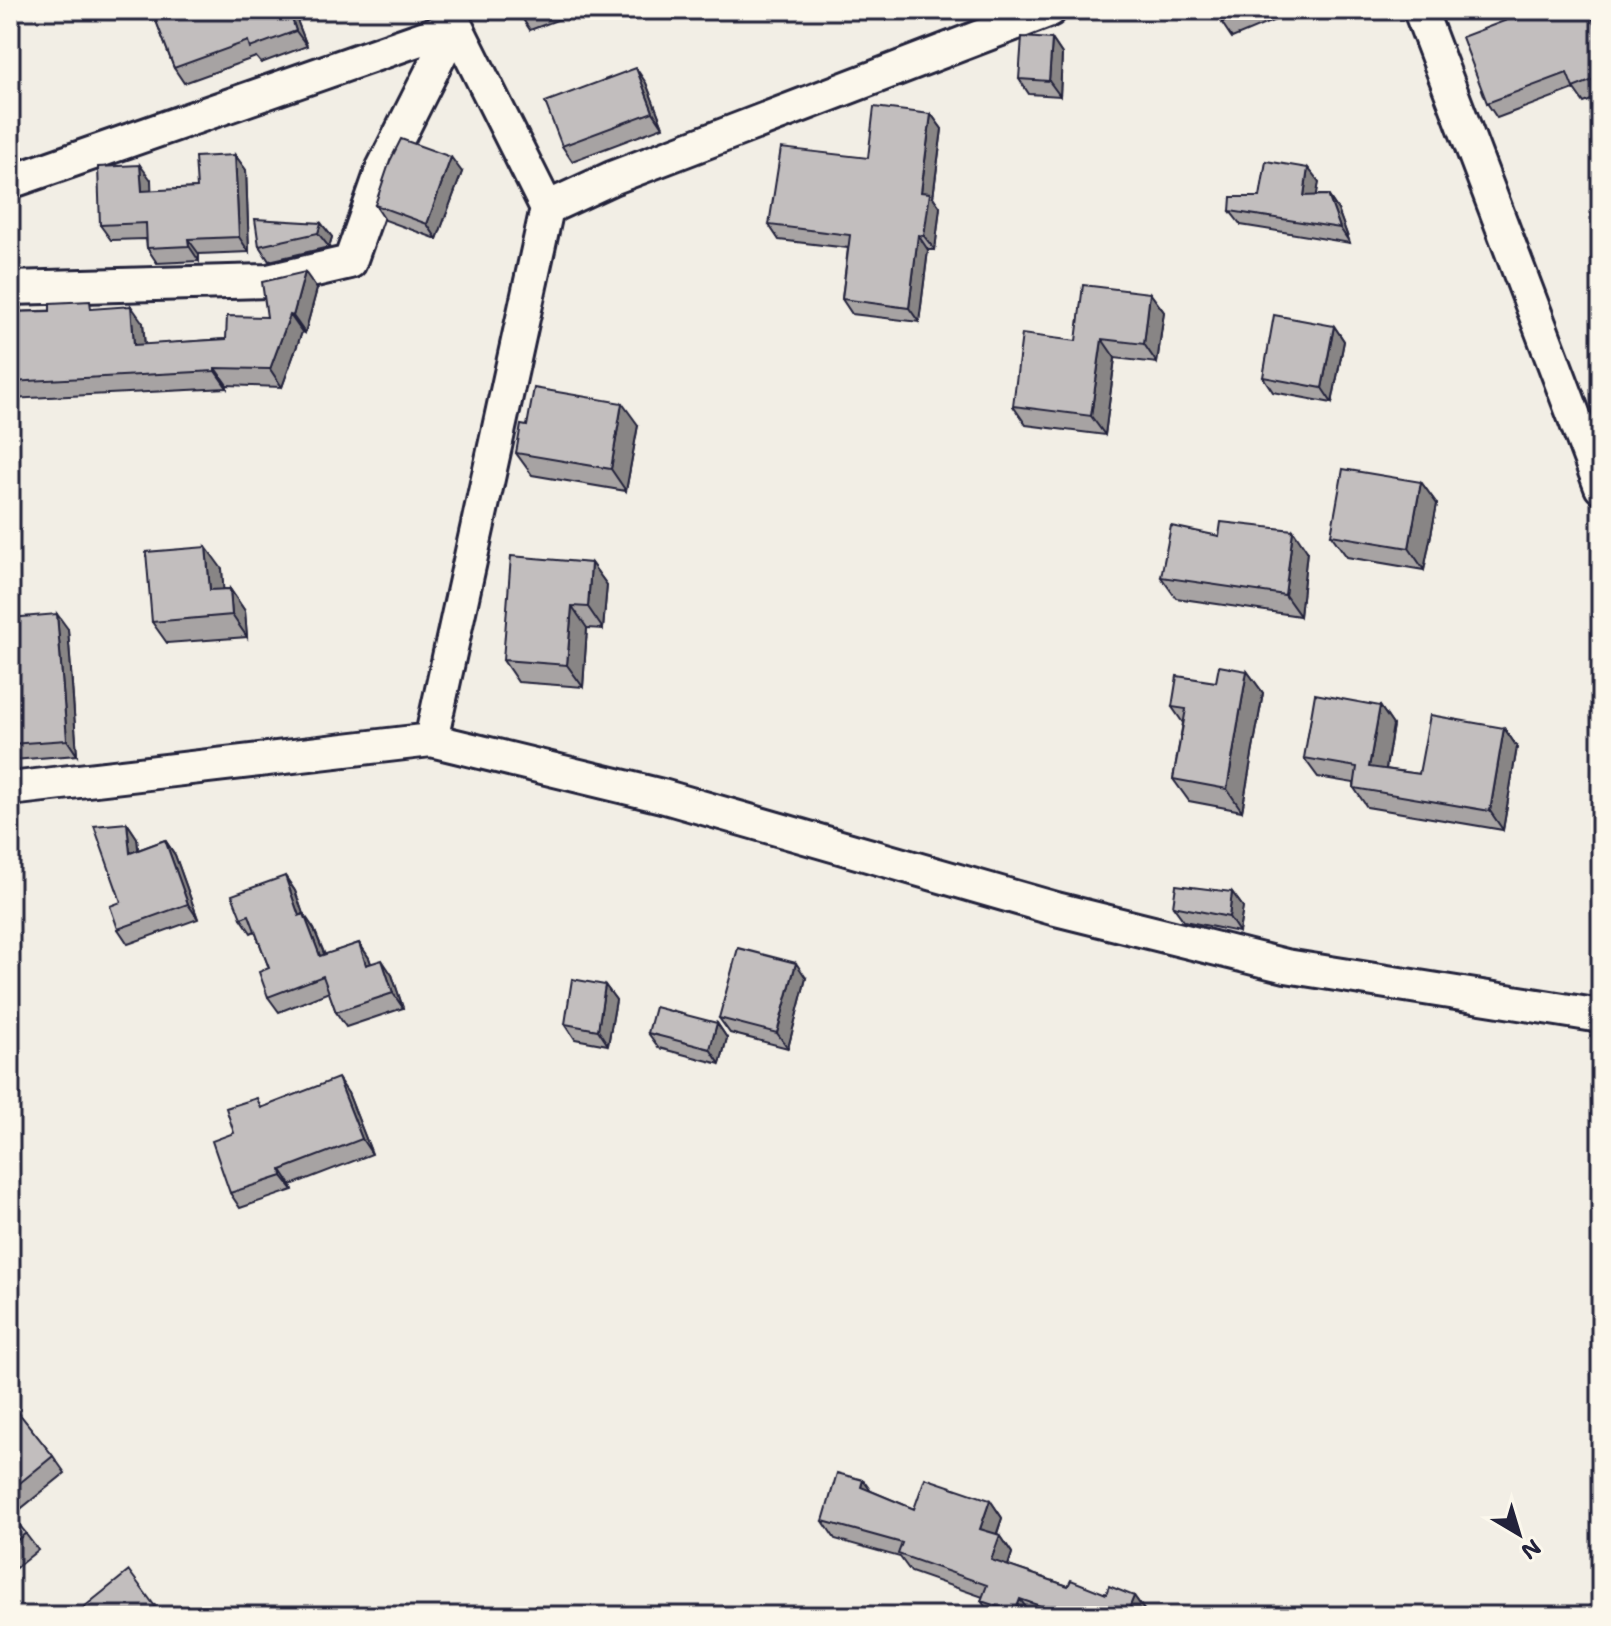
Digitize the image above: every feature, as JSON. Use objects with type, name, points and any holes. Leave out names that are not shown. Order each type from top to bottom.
[{"type":"street","points":[[547,208],[612,178],[1050,10]]},
{"type":"street","points":[[1420,10],[1601,487]]},
{"type":"street","points":[[431,740],[547,208],[451,19]]},
{"type":"street","points":[[10,182],[451,19]]},
{"type":"street","points":[[10,288],[268,281],[350,262],[383,168],[451,19]]},
{"type":"street","points":[[10,789],[431,740],[662,796],[1056,909],[1286,966],[1601,1016]]},
{"type":"building","points":[[152,10],[289,10],[296,31],[250,48],[248,41],[174,68]]},
{"type":"building","points":[[1217,10],[1253,10],[1222,23]]},
{"type":"building","points":[[1533,10],[1589,10],[1601,40],[1601,77],[1573,88],[1567,73],[1487,103],[1462,37]]},
{"type":"building","points":[[1022,37],[1052,39],[1049,81],[1019,79]]},
{"type":"building","points":[[636,68],[653,112],[562,146],[545,102]]},
{"type":"building","points":[[874,107],[931,114],[921,192],[930,193],[924,236],[918,235],[909,308],[842,299],[850,235],[769,225],[781,148],[868,158]]},
{"type":"building","points":[[401,139],[451,157],[427,224],[375,205]]},
{"type":"building","points":[[235,155],[239,237],[188,239],[189,246],[147,248],[146,223],[100,225],[98,167],[140,165],[142,191],[197,188],[195,157]]},
{"type":"building","points":[[1266,161],[1308,168],[1304,196],[1328,195],[1340,228],[1230,211],[1231,197],[1260,197]]},
{"type":"building","points":[[255,219],[321,223],[318,233],[259,246]]},
{"type":"building","points":[[305,272],[293,316],[290,315],[270,369],[215,368],[215,371],[10,382],[10,312],[50,311],[50,303],[90,301],[91,309],[131,306],[134,345],[226,339],[227,316],[267,317],[262,282]]},
{"type":"building","points":[[1083,285],[1150,293],[1144,344],[1102,339],[1091,416],[1013,406],[1022,334],[1076,341]]},
{"type":"building","points":[[1274,315],[1334,326],[1322,388],[1263,377]]},
{"type":"building","points":[[534,388],[622,403],[611,469],[516,453],[521,425],[527,426]]},
{"type":"building","points":[[1343,469],[1421,482],[1409,548],[1331,535]]},
{"type":"building","points":[[1221,522],[1293,530],[1285,595],[1161,577],[1171,526],[1219,536]]},
{"type":"building","points":[[206,547],[210,590],[230,589],[232,615],[152,622],[146,552]]},
{"type":"building","points":[[511,556],[591,563],[588,607],[572,606],[567,665],[503,660]]},
{"type":"building","points":[[57,614],[67,740],[10,744],[10,618]]},
{"type":"building","points":[[1219,666],[1247,671],[1227,789],[1173,779],[1186,709],[1172,707],[1177,676],[1216,682]]},
{"type":"building","points":[[1315,694],[1380,706],[1369,767],[1419,774],[1430,715],[1504,728],[1490,811],[1354,788],[1357,767],[1304,758]]},
{"type":"building","points":[[127,823],[130,853],[165,840],[188,904],[118,929],[110,906],[121,902],[94,826]]},
{"type":"building","points":[[285,876],[299,916],[304,914],[320,956],[359,943],[366,965],[382,960],[393,993],[336,1012],[323,976],[268,997],[259,972],[269,968],[249,915],[241,918],[232,895]]},
{"type":"building","points":[[1176,885],[1232,892],[1229,917],[1173,906]]},
{"type":"building","points":[[738,948],[796,963],[777,1033],[719,1018]]},
{"type":"building","points":[[572,979],[605,985],[598,1030],[565,1024]]},
{"type":"building","points":[[655,1007],[717,1023],[710,1049],[648,1033]]},
{"type":"building","points":[[338,1078],[362,1139],[281,1170],[282,1176],[230,1193],[212,1141],[234,1133],[226,1108],[257,1098],[261,1108]]},
{"type":"building","points":[[10,1402],[53,1456],[10,1491]]},
{"type":"building","points":[[837,1473],[863,1480],[861,1487],[914,1509],[925,1478],[990,1500],[980,1529],[1000,1535],[991,1560],[1068,1586],[1071,1580],[1106,1594],[1109,1586],[1134,1596],[1126,1616],[1073,1616],[1020,1599],[1015,1612],[981,1601],[987,1585],[898,1554],[902,1543],[823,1521]]},
{"type":"building","points":[[10,1514],[26,1533],[10,1546]]},
{"type":"building","points":[[129,1571],[162,1616],[92,1616],[84,1607]]}]
